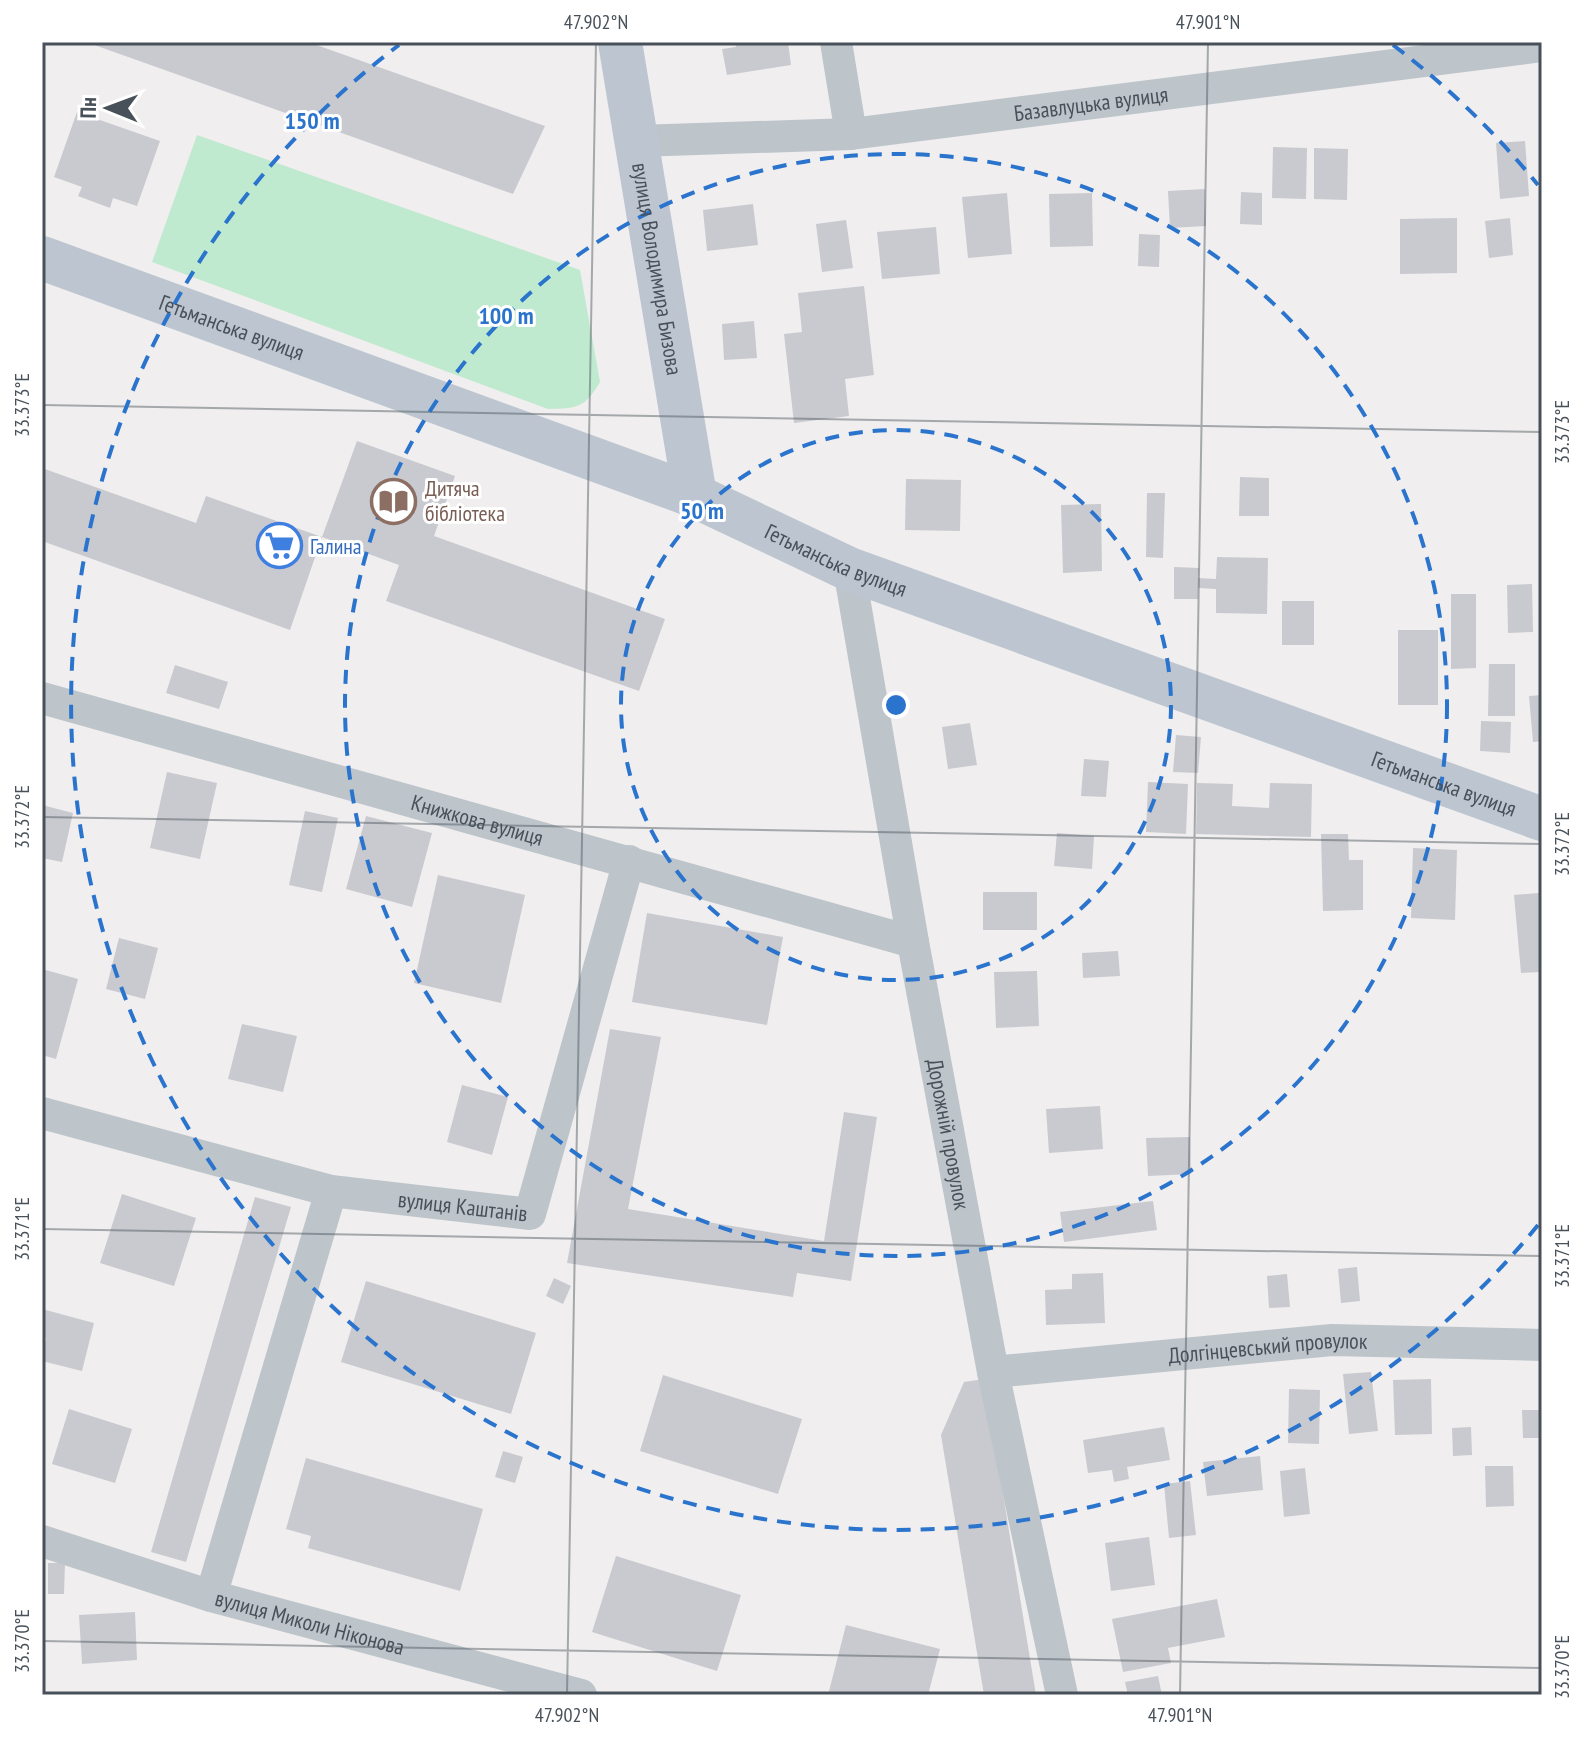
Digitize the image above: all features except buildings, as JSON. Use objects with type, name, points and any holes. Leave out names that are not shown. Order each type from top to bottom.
[{"type":"street","name":"вулиця Володимира Бизова","points":[[620,42],[695,496]]},
{"type":"street","points":[[836,42],[851,134]]},
{"type":"street","name":"Базавлуцька вулиця","points":[[637,141],[851,134],[1542,46]]},
{"type":"street","name":"Гетьманська вулиця","points":[[42,258],[695,496],[849,569],[1540,817]]},
{"type":"street","name":"Дорожній провулок","points":[[849,569],[913,942],[993,1372],[1062,1695]]},
{"type":"street","name":"Книжкова вулиця","points":[[42,698],[913,942]]},
{"type":"street","name":"вулиця Каштанів","points":[[42,1113],[331,1191],[530,1214],[629,861]]},
{"type":"street","points":[[211,1596],[331,1191]]},
{"type":"street","name":"Долгінцевський провулок","points":[[993,1372],[1332,1340],[1542,1345]]},
{"type":"street","name":"вулиця Миколи Ніконова","points":[[42,1541],[211,1596],[581,1695]]},
{"type":"green space","points":[[197,135],[580,270],[600,382],[579,405],[548,409],[152,262]]},
{"type":"place","name":"Дитяча бібліотека","points":[[394,501]]},
{"type":"place","name":"Галина","points":[[279,546]]}]
